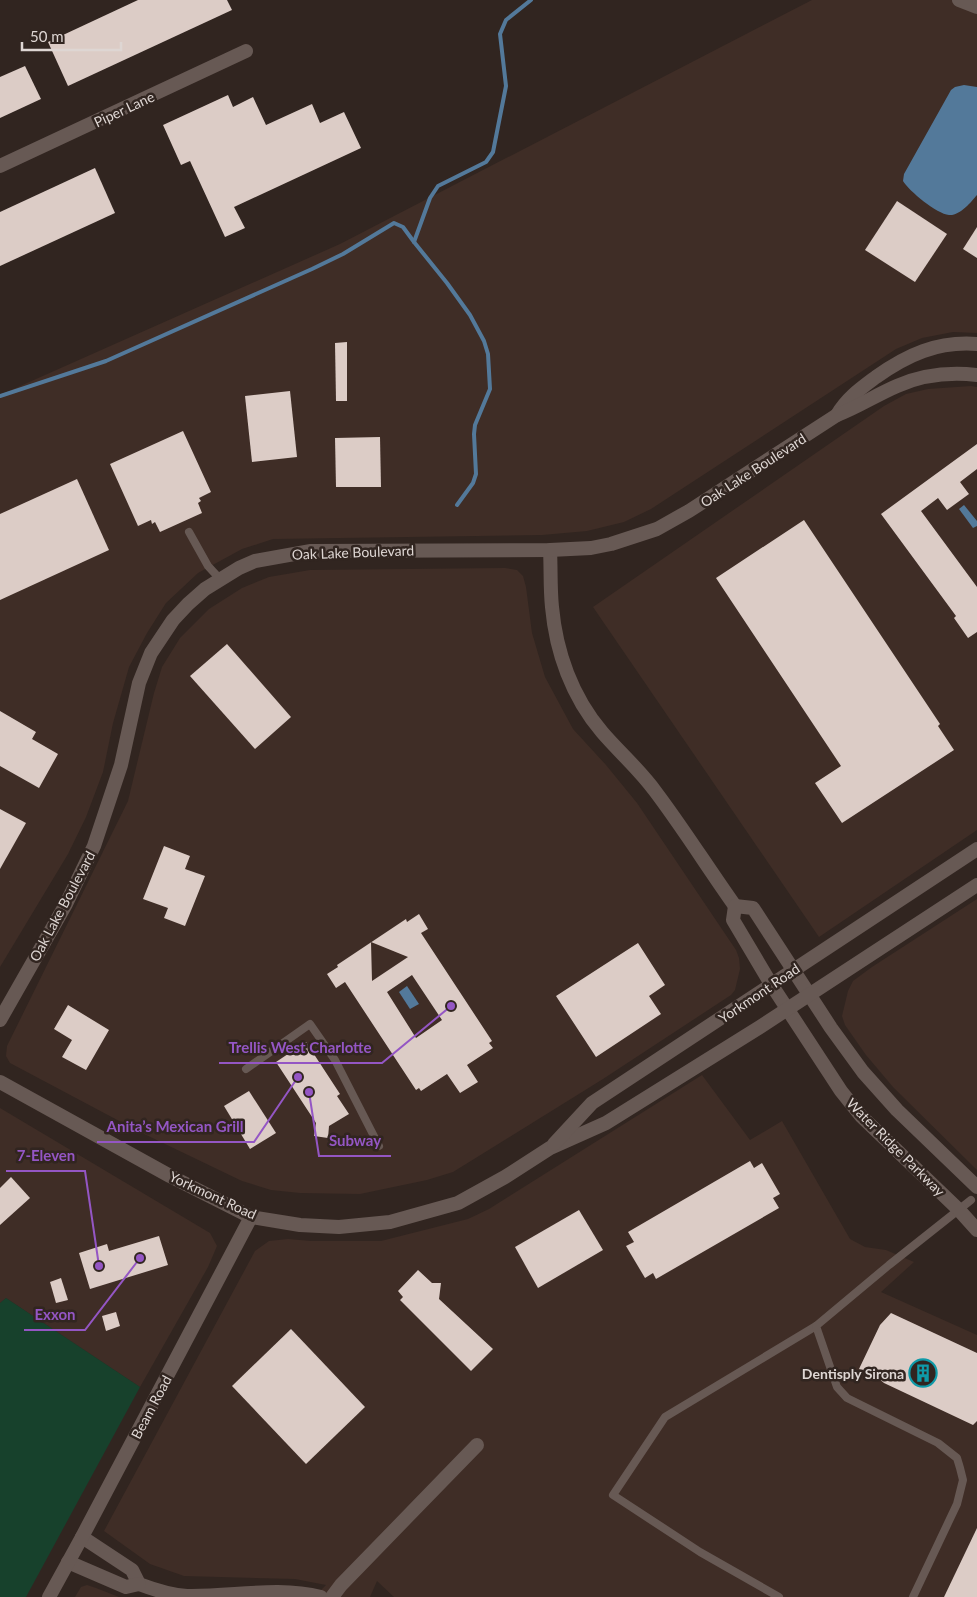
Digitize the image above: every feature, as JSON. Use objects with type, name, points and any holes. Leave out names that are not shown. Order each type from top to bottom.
[{"type":"street","points":[[959,0],[977,7]]},
{"type":"street","name":"Piper Lane","points":[[0,166],[246,51]]},
{"type":"street","name":"Oak Lake Boulevard","points":[[837,415],[855,392],[907,357],[924,350],[949,345],[977,344]]},
{"type":"street","name":"Oak Lake Boulevard","points":[[0,1020],[66,904],[94,846],[114,788],[137,689],[151,653],[173,620],[183,609],[220,579],[255,561],[311,551],[550,550],[591,548],[628,539],[657,529],[689,511],[837,415],[858,407],[897,386],[924,377],[977,375]]},
{"type":"street","points":[[550,550],[551,606],[557,642],[568,674],[580,698],[602,732],[655,791],[735,906]]},
{"type":"street","name":"Yorkmont Road","points":[[550,1148],[592,1103],[977,849]]},
{"type":"street","name":"Yorkmont Road","points":[[0,1082],[163,1172],[251,1216],[300,1225],[340,1227],[390,1222],[458,1203],[505,1177],[550,1148],[606,1123],[809,995],[977,885]]},
{"type":"street","name":"Water Ridge Parkway","points":[[977,1187],[897,1110],[863,1072],[809,995],[753,908],[735,906],[733,920],[771,984],[841,1091],[861,1116],[959,1210],[977,1230]]},
{"type":"street","name":"Beam Road","points":[[49,1597],[251,1216]]},
{"type":"street","points":[[332,1597],[340,1585],[477,1445]]},
{"type":"street","points":[[82,1537],[132,1570],[139,1584]]},
{"type":"street","points":[[68,1562],[126,1587],[139,1584],[170,1594],[220,1596],[282,1592],[306,1593],[321,1597]]},
{"type":"lane","points":[[188,532],[208,566],[220,579]]},
{"type":"lane","points":[[246,1069],[310,1024],[335,1060],[379,1146]]},
{"type":"lane","points":[[779,1597],[700,1552],[613,1495],[665,1417],[816,1326],[888,1265],[971,1200]]},
{"type":"lane","points":[[816,1326],[837,1386],[847,1398],[932,1440],[957,1458],[963,1480],[957,1504],[913,1597]]},
{"type":"shaded area","points":[[812,0],[977,0],[977,333],[953,332],[922,338],[896,349],[651,509],[624,522],[587,531],[542,535],[273,539],[242,549],[198,573],[166,603],[129,667],[113,723],[103,772],[86,817],[68,854],[0,967],[0,395],[340,244]]},
{"type":"shaded area","points":[[977,387],[977,830],[819,937],[593,607],[884,406],[906,394],[928,389]]},
{"type":"shaded area","points":[[505,568],[517,570],[523,576],[532,633],[545,677],[573,729],[637,803],[736,950],[740,969],[735,990],[731,995],[603,1079],[453,1172],[427,1180],[360,1194],[300,1193],[271,1190],[242,1181],[138,1131],[10,1063],[6,1056],[7,1046],[128,801],[162,667],[180,638],[209,609],[242,588],[269,577],[310,570]]},
{"type":"shaded area","points":[[977,899],[977,1170],[893,1087],[866,1055],[845,1025],[842,1016],[848,991],[853,981]]},
{"type":"shaded area","points":[[702,1075],[750,1140],[782,1121],[850,1239],[865,1247],[886,1250],[914,1262],[881,1292],[977,1335],[977,1597],[394,1597],[377,1581],[370,1597],[314,1597],[326,1585],[295,1579],[184,1576],[150,1564],[104,1531],[255,1251],[269,1241],[288,1239],[311,1241],[381,1241],[468,1219],[489,1209]]},
{"type":"shaded area","points":[[0,1108],[210,1233],[217,1246],[208,1267],[140,1387],[6,1298],[0,1303]]},
{"type":"shaded area","points":[[87,1585],[119,1597],[75,1597],[81,1587]]},
{"type":"green space","points":[[6,1298],[140,1387],[26,1597],[0,1597],[0,1303]]},
{"type":"water","points":[[964,85],[977,87],[977,195],[961,211],[949,215],[938,211],[924,201],[903,181],[904,174],[951,90]]},
{"type":"water","points":[[964,505],[977,521],[977,526],[973,528],[959,509]]},
{"type":"water","points":[[407,986],[419,1004],[410,1009],[399,992]]},
{"type":"building","points":[[138,0],[227,0],[232,10],[68,86],[48,42]]},
{"type":"building","points":[[25,66],[41,99],[0,118],[0,77]]},
{"type":"building","points":[[228,95],[233,107],[253,97],[266,125],[312,104],[320,123],[344,112],[361,148],[234,207],[245,228],[225,237],[190,161],[181,165],[163,125]]},
{"type":"building","points":[[95,168],[115,213],[0,266],[0,212]]},
{"type":"building","points":[[897,201],[947,234],[915,282],[865,250]]},
{"type":"building","points":[[977,227],[977,258],[963,249]]},
{"type":"building","points":[[347,342],[347,401],[336,401],[335,343]]},
{"type":"building","points":[[290,391],[297,457],[252,462],[245,396]]},
{"type":"building","points":[[183,431],[211,492],[199,498],[201,501],[198,503],[202,513],[160,532],[155,522],[152,524],[151,520],[138,526],[110,464]]},
{"type":"building","points":[[380,437],[381,487],[336,487],[335,438]]},
{"type":"building","points":[[977,444],[977,469],[960,482],[969,494],[947,510],[938,498],[921,511],[977,587],[977,632],[968,638],[954,618],[956,616],[881,514]]},
{"type":"building","points":[[77,479],[109,550],[0,600],[0,514]]},
{"type":"building","points":[[804,520],[940,724],[938,726],[954,750],[842,823],[815,783],[841,766],[716,578]]},
{"type":"building","points":[[227,644],[291,717],[255,749],[190,676]]},
{"type":"building","points":[[0,711],[36,732],[32,739],[58,754],[39,788],[0,766]]},
{"type":"building","points":[[0,809],[26,823],[0,869]]},
{"type":"building","points":[[164,846],[190,856],[185,869],[205,876],[185,926],[164,918],[168,908],[143,899]]},
{"type":"building","points":[[419,914],[428,929],[421,933],[492,1041],[489,1043],[493,1048],[467,1065],[478,1082],[460,1093],[447,1074],[421,1091],[419,1088],[416,1090],[345,982],[336,988],[327,974],[338,967],[337,965],[371,942],[406,919],[407,922]],"holes":[[[371,942],[408,957],[372,981]],[[412,975],[442,1020],[416,1038],[387,992]]]},
{"type":"building","points":[[638,943],[665,985],[649,996],[661,1014],[596,1057],[556,996]]},
{"type":"building","points":[[68,1005],[109,1030],[86,1070],[62,1057],[72,1040],[54,1029]]},
{"type":"building","points":[[306,1042],[340,1094],[337,1096],[349,1114],[329,1126],[328,1138],[314,1136],[316,1123],[276,1062]]},
{"type":"building","points":[[249,1091],[276,1133],[250,1149],[224,1106]]},
{"type":"building","points":[[750,1161],[754,1168],[762,1163],[780,1194],[773,1198],[779,1208],[656,1279],[653,1273],[645,1278],[626,1246],[634,1242],[628,1232]]},
{"type":"building","points":[[11,1177],[30,1198],[0,1225],[0,1188]]},
{"type":"building","points":[[579,1210],[603,1250],[538,1288],[515,1247]]},
{"type":"building","points":[[159,1236],[168,1265],[90,1289],[79,1253],[107,1244],[109,1251]]},
{"type":"building","points":[[418,1270],[432,1283],[441,1283],[439,1299],[493,1349],[471,1371],[400,1300],[403,1297],[398,1291]]},
{"type":"building","points":[[61,1278],[68,1300],[56,1303],[50,1282]]},
{"type":"building","points":[[116,1312],[120,1326],[106,1331],[102,1316]]},
{"type":"building","name":"Dentisply Sirona","points":[[891,1313],[977,1353],[977,1421],[973,1425],[884,1383],[877,1377],[859,1369],[880,1325]]},
{"type":"building","points":[[291,1329],[365,1407],[306,1464],[232,1386]]},
{"type":"building","points":[[977,1528],[977,1597],[944,1597]]},
{"type":"waterway","points":[[414,242],[430,198],[438,186],[486,162],[493,152],[506,86],[500,34],[506,20],[531,0]]},
{"type":"waterway","points":[[0,396],[106,361],[312,269],[343,254],[394,223],[403,227],[470,315],[484,341],[488,354],[490,389],[475,425],[474,434],[476,474],[473,483],[457,505]]},
{"type":"place","name":"Trellis West Charlotte","points":[[451,1006]]},
{"type":"place","name":"Anita’s Mexican Grill","points":[[298,1077]]},
{"type":"place","name":"Subway","points":[[309,1092]]},
{"type":"place","name":"Exxon","points":[[140,1258]]},
{"type":"place","name":"7-Eleven","points":[[99,1266]]},
{"type":"place","name":"Dentisply Sirona","points":[[923,1373]]}]
